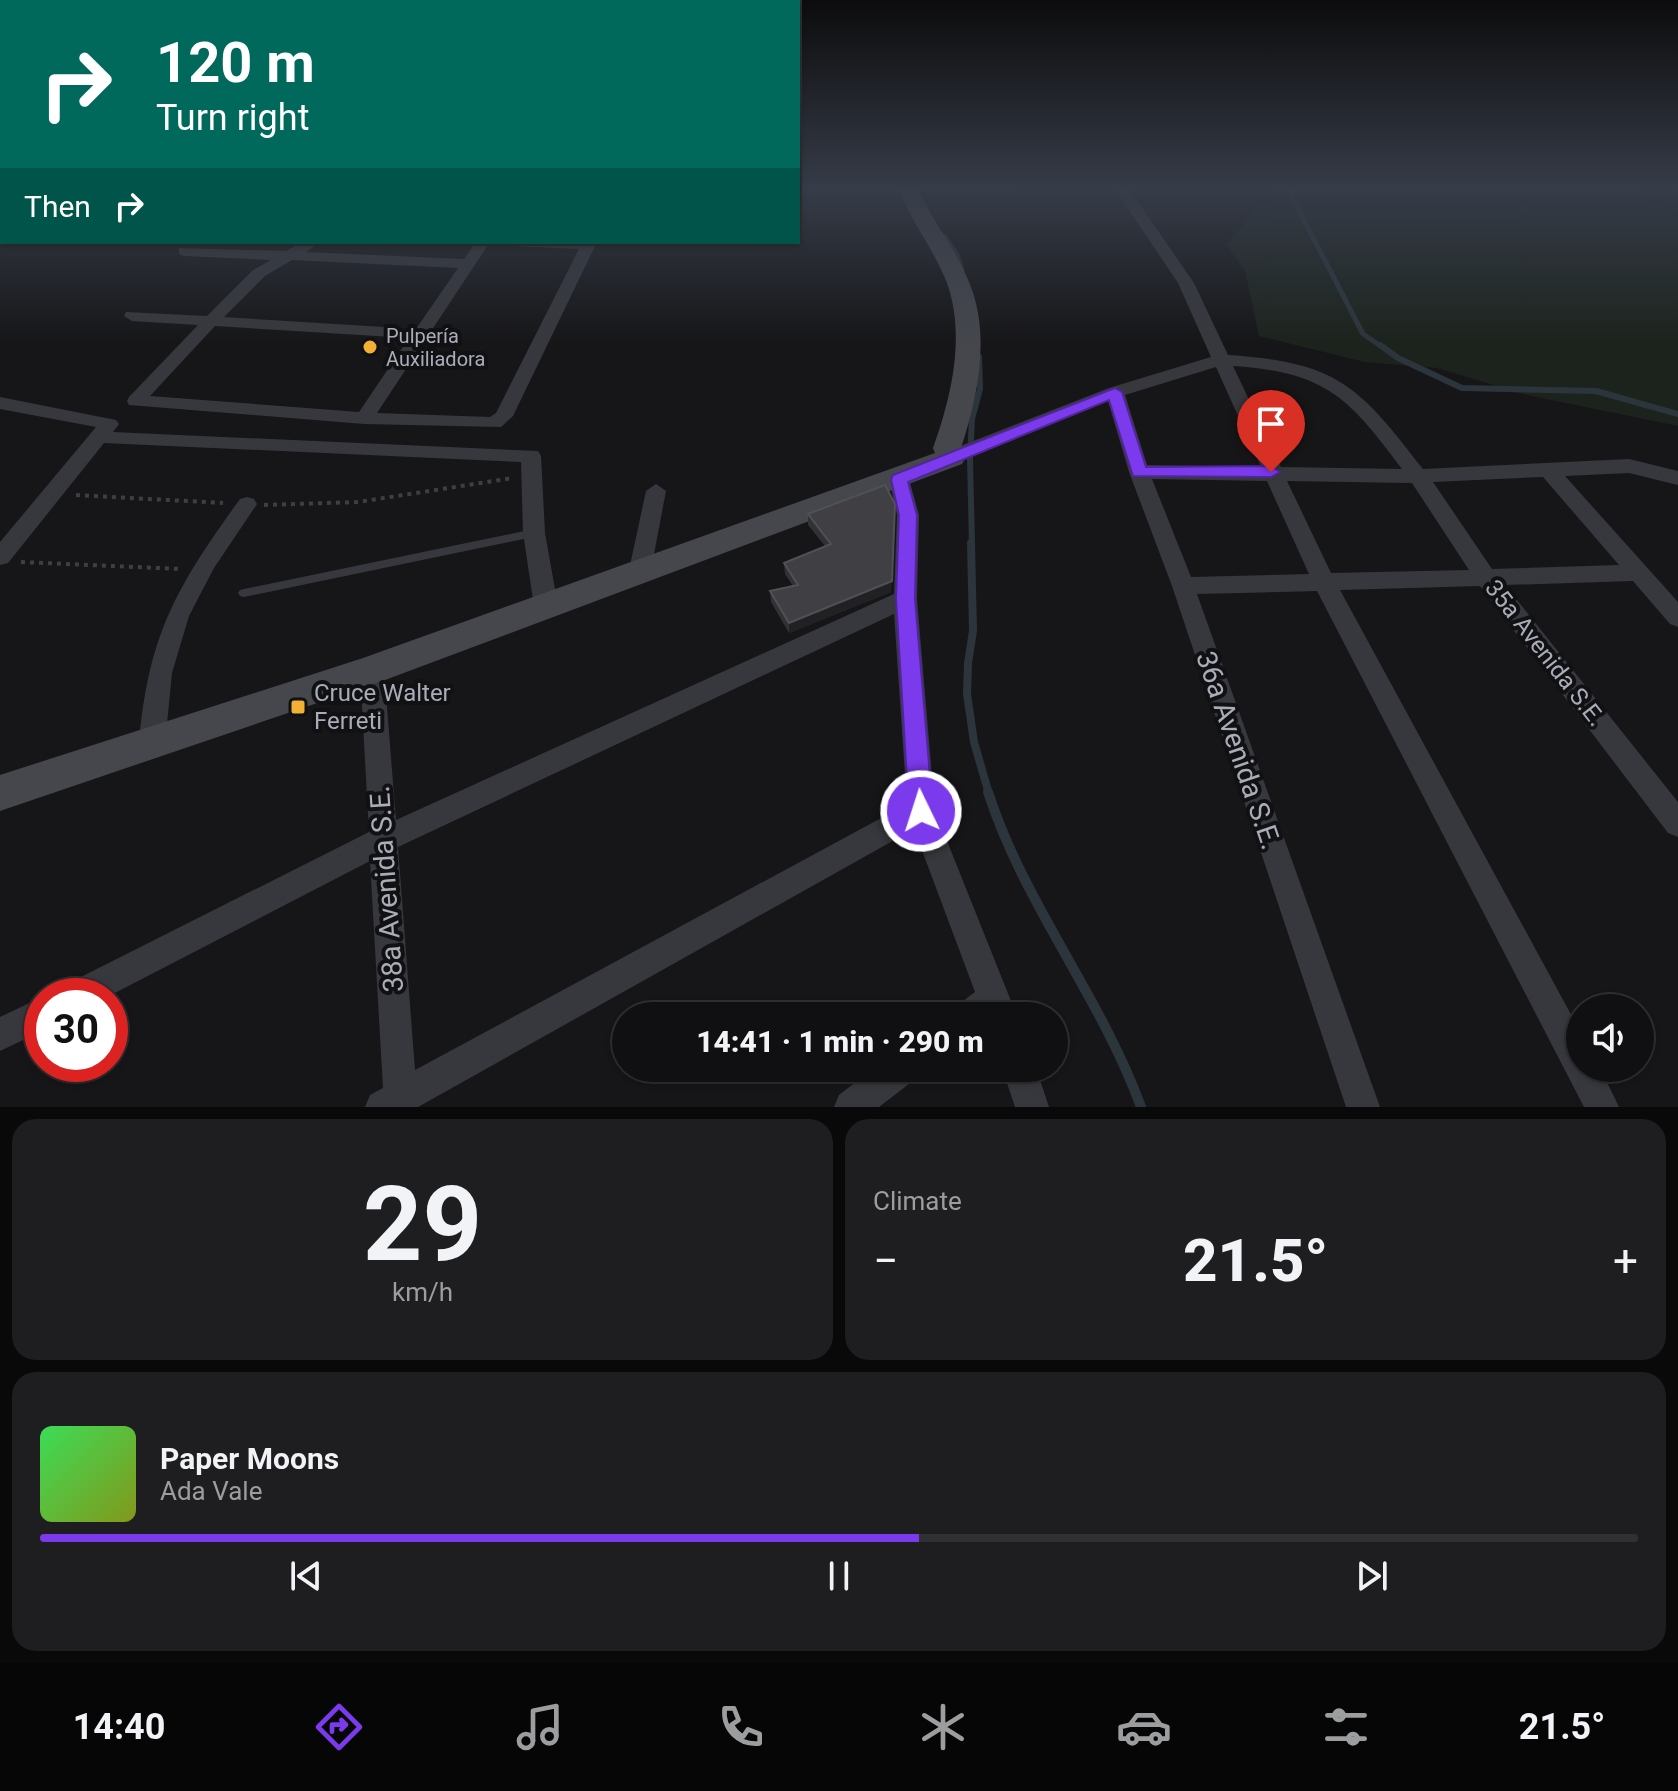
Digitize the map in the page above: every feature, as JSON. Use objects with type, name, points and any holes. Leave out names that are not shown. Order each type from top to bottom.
[{"type":"street","points":[[0,793],[372,670],[640,570],[899,479],[956,455],[947,448],[963,387],[966,348],[963,300],[951,268],[934,241]]},
{"type":"street","points":[[1157,241],[1186,283],[1324,582],[1566,1039]]},
{"type":"street","points":[[8,559],[50,494],[104,426],[136,401],[259,273],[309,244]]},
{"type":"street","points":[[364,418],[482,244]]},
{"type":"street","points":[[136,401],[364,418],[486,424],[500,420],[590,244]]},
{"type":"street","points":[[184,251],[469,264]]},
{"type":"street","points":[[132,316],[422,334]]},
{"type":"street","name":"35a Avenida S.E.","points":[[956,455],[1115,392],[1201,364],[1221,360],[1269,363],[1311,373],[1342,389],[1371,414],[1418,476],[1486,577],[1678,824]]},
{"type":"street","name":"36a Avenida S.E.","points":[[1115,392],[1139,472],[1183,586],[1363,1107]]},
{"type":"street","points":[[0,403],[104,426],[531,466],[534,533],[546,606]]},
{"type":"street","points":[[1139,472],[1418,476],[1629,466],[1678,478]]},
{"type":"street","points":[[1548,469],[1678,618]]},
{"type":"street","points":[[899,479],[908,515],[905,599],[921,811],[985,1002]]},
{"type":"street","points":[[640,570],[656,491]]},
{"type":"street","points":[[152,744],[154,694],[168,633],[199,570],[247,504]]},
{"type":"street","points":[[1183,586],[1638,573]]},
{"type":"street","points":[[111,978],[382,840],[905,599]]},
{"type":"street","name":"38a Avenida S.E.","points":[[372,670],[394,1104]]},
{"type":"street","points":[[394,1104],[921,811]]},
{"type":"street","points":[[0,1035],[24,1022]]},
{"type":"street","points":[[851,1107],[884,1082]]},
{"type":"street","points":[[1024,1082],[1032,1107]]},
{"type":"street","points":[[1589,1082],[1602,1107]]},
{"type":"lane","points":[[244,593],[534,533]]},
{"type":"path","points":[[50,494],[300,507],[382,501],[531,466]]},
{"type":"path","points":[[8,559],[199,570]]},
{"type":"shaded area","points":[[1229,241],[1678,241],[1678,426],[1527,395],[1437,368],[1365,362],[1259,336],[1245,271],[1226,244]]},
{"type":"building","points":[[885,485],[895,504],[892,581],[789,623],[770,591],[798,585],[784,563],[831,544],[808,514]]},
{"type":"waterway","points":[[947,241],[957,255],[962,271]]},
{"type":"waterway","points":[[1315,241],[1363,334],[1382,347]]},
{"type":"waterway","points":[[1380,345],[1398,358],[1462,388],[1596,391],[1678,414]]},
{"type":"waterway","points":[[972,545],[970,458],[972,419],[980,389],[979,357]]},
{"type":"waterway","points":[[971,543],[973,631],[967,694],[974,742],[989,794]]},
{"type":"waterway","points":[[988,792],[1021,873],[1105,1027],[1141,1107]]},
{"type":"place","name":"Pulpería Auxiliadora","points":[[370,347]]},
{"type":"place","name":"Cruce Walter Ferreti","points":[[298,707]]},
{"type":"route","points":[[921,811],[905,599],[908,515],[899,479],[1115,392],[1139,472],[1271,472]]}]
